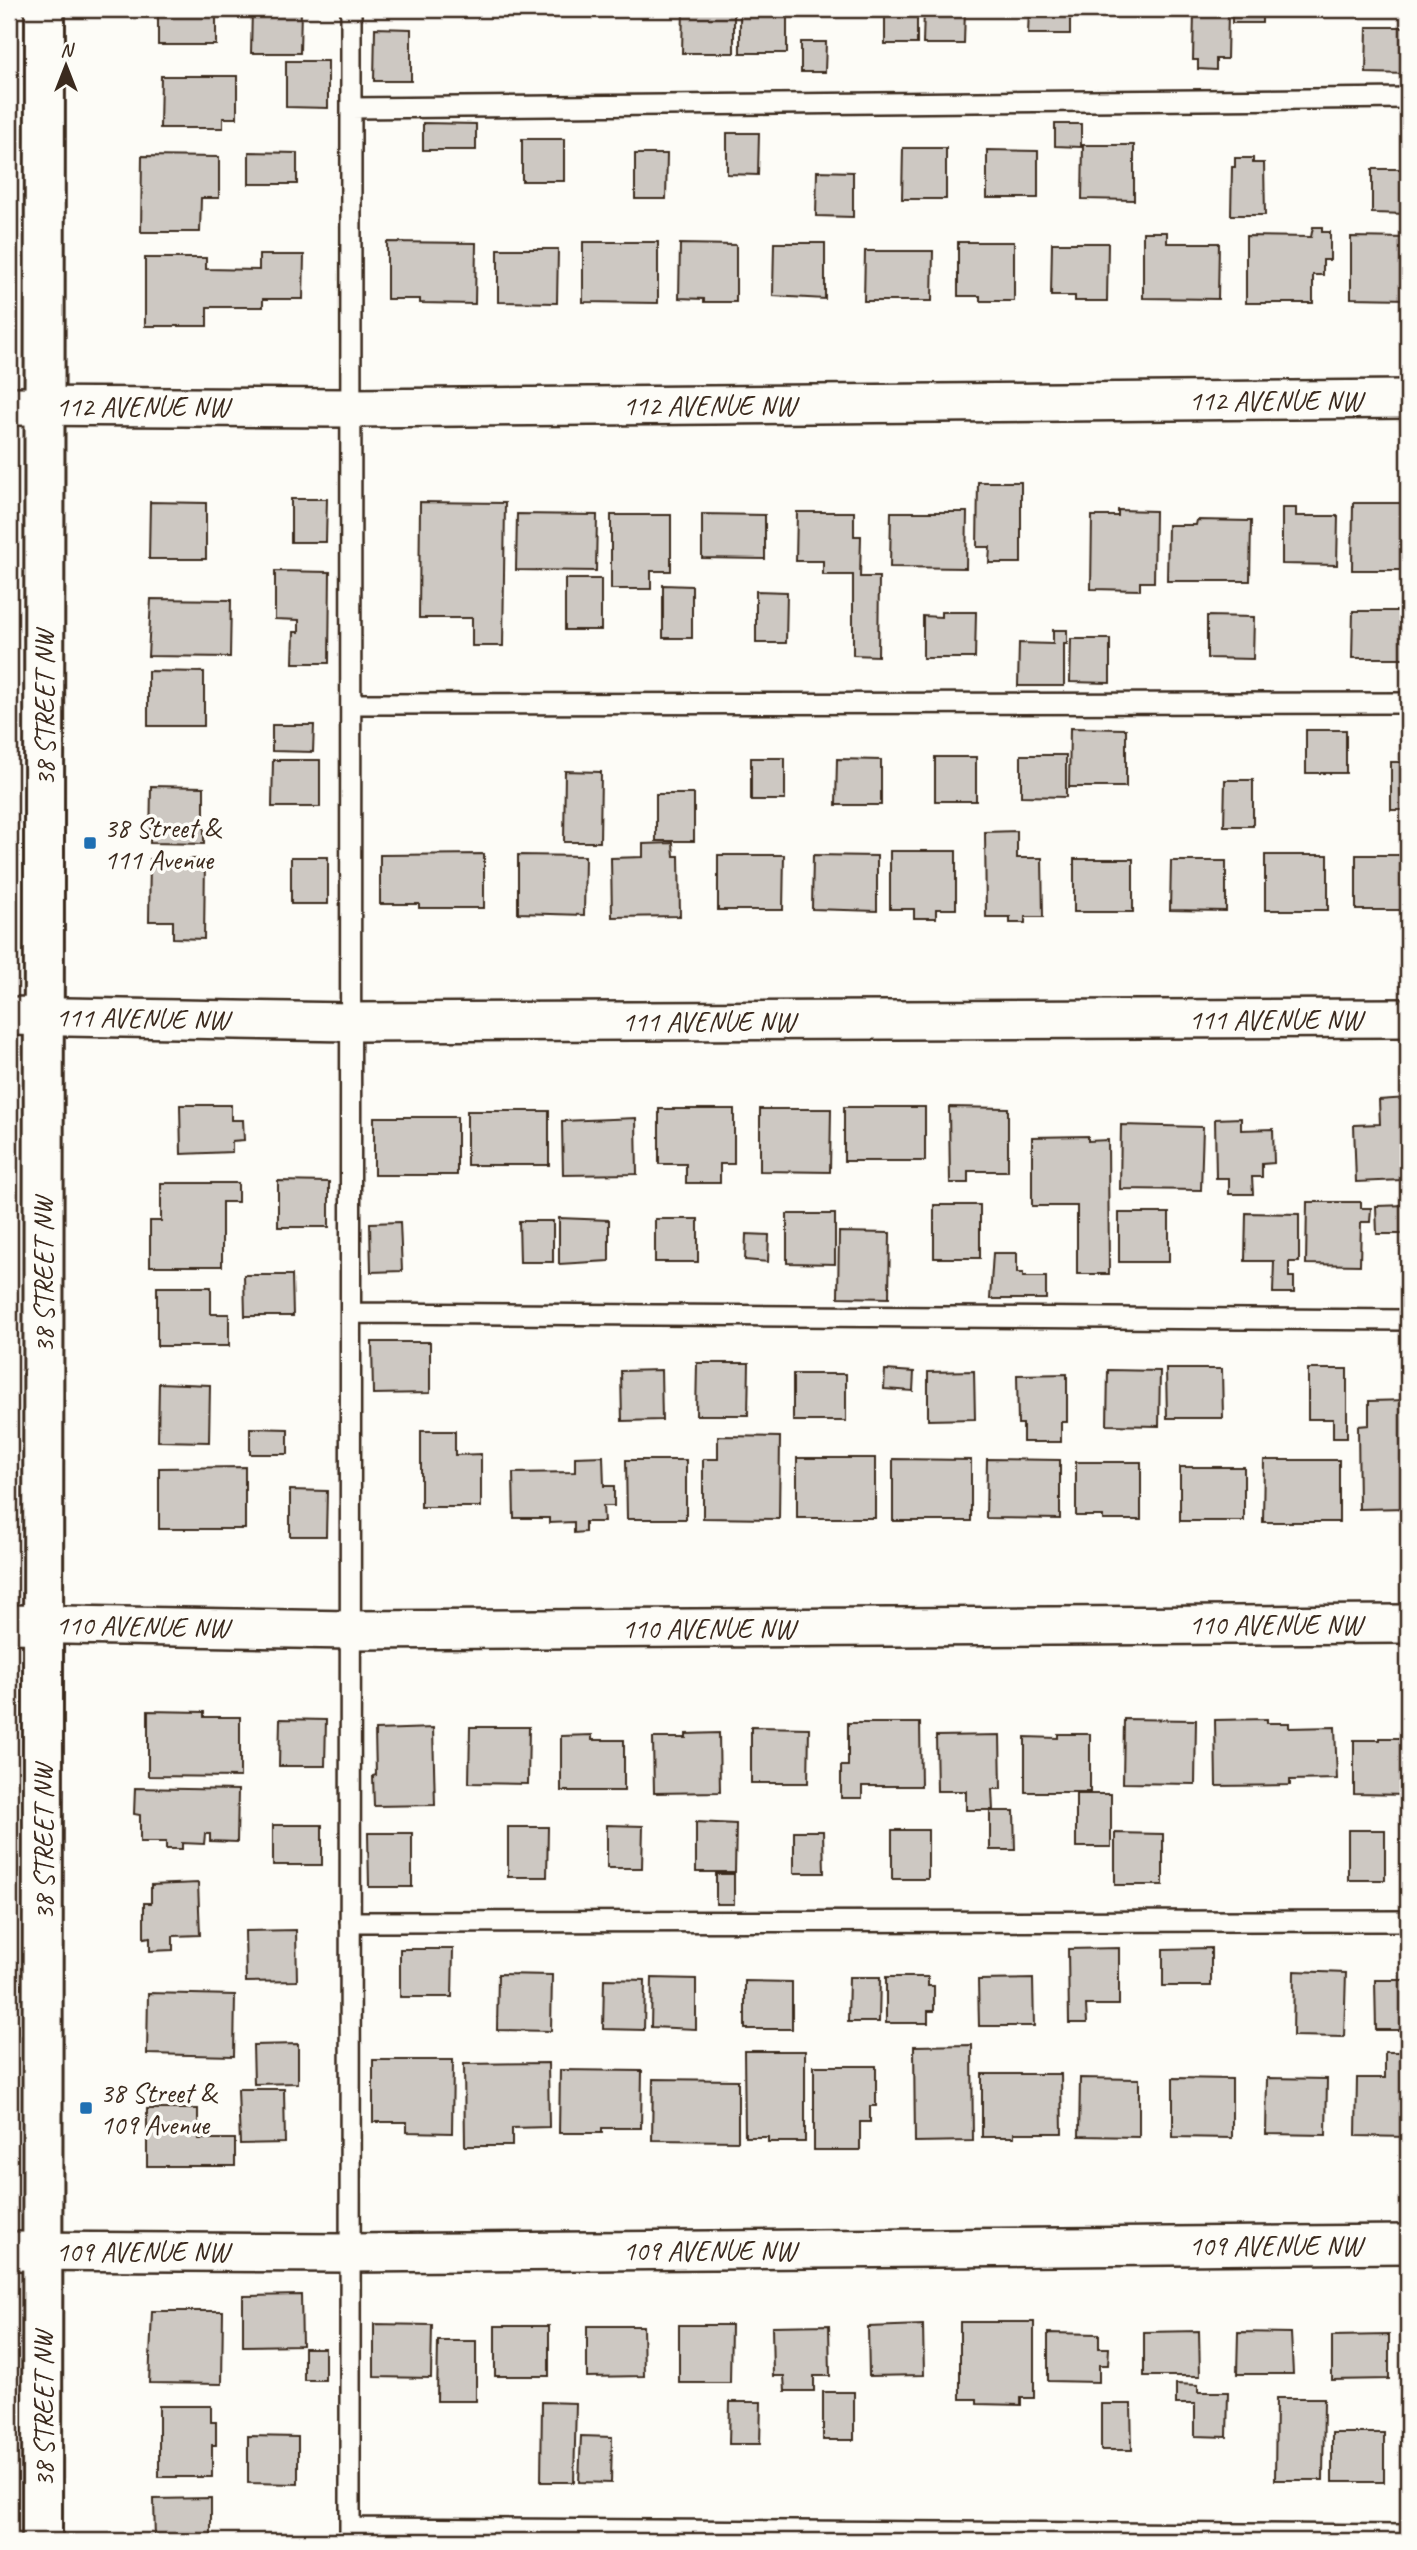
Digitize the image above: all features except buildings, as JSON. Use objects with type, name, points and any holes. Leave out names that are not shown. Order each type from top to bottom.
[{"type":"street","name":"38 STREET NW","points":[[42,2541],[26,2251],[26,1016],[27,406],[45,9]]},
{"type":"street","name":"112 AVENUE NW","points":[[27,406],[351,408],[1408,399]]},
{"type":"street","name":"111 AVENUE NW","points":[[26,1016],[351,1022],[1408,1018]]},
{"type":"street","name":"110 AVENUE NW","points":[[26,1624],[351,1630],[1408,1624]]},
{"type":"street","name":"109 AVENUE NW","points":[[26,2251],[350,2253],[1408,2244]]},
{"type":"lane","points":[[351,9],[350,2535],[1408,2535]]},
{"type":"lane","points":[[351,108],[1408,98]]},
{"type":"lane","points":[[351,704],[1408,703]]},
{"type":"lane","points":[[351,1313],[1408,1320]]},
{"type":"lane","points":[[350,1922],[1408,1921]]},
{"type":"place","name":"38 Street & 111 Avenue","points":[[90,843]]},
{"type":"place","name":"38 Street & 109 Avenue","points":[[86,2108]]}]
